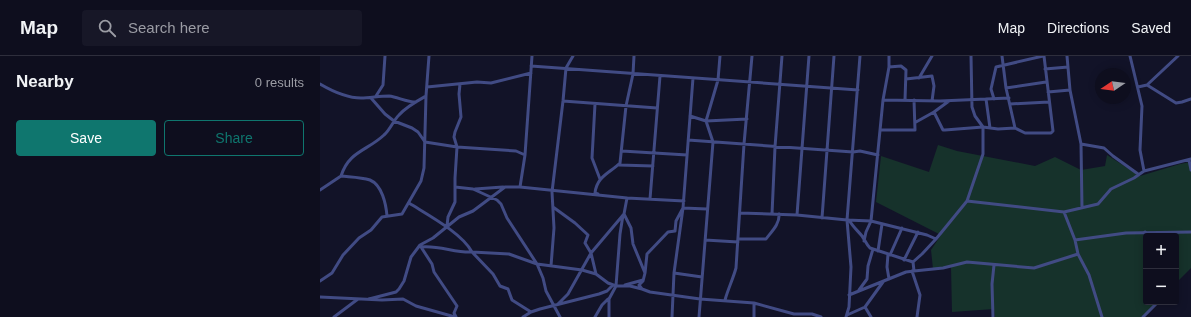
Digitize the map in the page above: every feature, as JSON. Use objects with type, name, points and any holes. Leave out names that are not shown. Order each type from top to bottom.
[{"type":"street","points":[[376,96],[382,84],[385,56]]},
{"type":"street","points":[[320,280],[332,273],[343,255],[359,238],[371,230],[382,217],[402,214],[421,181],[424,168],[426,96],[429,56]]},
{"type":"street","points":[[520,188],[525,156],[532,56]]},
{"type":"street","points":[[551,266],[554,228],[552,192],[566,68],[573,56]]},
{"type":"street","points":[[619,165],[622,151],[626,106],[633,74],[634,56]]},
{"type":"street","points":[[699,317],[713,142],[706,120],[718,80],[720,56]]},
{"type":"street","points":[[725,300],[736,268],[744,144],[752,56]]},
{"type":"street","points":[[772,214],[775,147],[782,56]]},
{"type":"street","points":[[797,215],[808,56]]},
{"type":"street","points":[[822,218],[834,56]]},
{"type":"street","points":[[860,56],[848,220],[851,267],[846,316],[866,309]]},
{"type":"street","points":[[864,241],[871,221],[889,56]]},
{"type":"street","points":[[919,78],[932,56]]},
{"type":"street","points":[[912,262],[936,239],[967,201],[983,154],[983,127],[975,116],[971,99],[971,56]]},
{"type":"street","points":[[1002,56],[1006,88],[1015,128]]},
{"type":"street","points":[[934,112],[943,130],[983,127],[998,129],[1015,128],[1025,133],[1052,132],[1043,56],[1030,57],[996,67],[991,90],[994,99]]},
{"type":"street","points":[[1067,56],[1070,90],[1081,144],[1082,208]]},
{"type":"street","points":[[1130,56],[1142,106],[1140,150],[1144,172]]},
{"type":"street","points":[[1138,87],[1147,85],[1178,56]]},
{"type":"street","points":[[531,66],[858,90]]},
{"type":"street","points":[[889,67],[898,66],[906,70],[905,100]]},
{"type":"street","points":[[1045,69],[1068,67]]},
{"type":"street","points":[[427,87],[477,82],[491,83],[531,73]]},
{"type":"street","points":[[650,199],[660,76]]},
{"type":"street","points":[[906,79],[932,76],[934,86],[932,101]]},
{"type":"street","points":[[672,317],[674,273],[684,201],[693,78]]},
{"type":"street","points":[[1006,88],[1046,82]]},
{"type":"street","points":[[320,84],[334,92],[352,97],[393,97],[416,102]]},
{"type":"street","points":[[447,226],[448,217],[455,202],[457,148],[454,137],[462,117],[459,94],[460,84]]},
{"type":"street","points":[[1147,85],[1176,103],[1191,99]]},
{"type":"street","points":[[1048,92],[1070,90]]},
{"type":"street","points":[[341,176],[343,168],[350,158],[385,134],[404,110],[426,96]]},
{"type":"street","points":[[371,98],[385,114],[394,121],[418,132],[425,142],[457,148],[516,151],[525,156]]},
{"type":"street","points":[[883,100],[932,101],[1009,98]]},
{"type":"street","points":[[881,130],[914,131],[916,128],[914,100]]},
{"type":"street","points":[[916,122],[934,112],[950,100]]},
{"type":"street","points":[[986,100],[990,128]]},
{"type":"street","points":[[563,101],[657,108]]},
{"type":"street","points":[[1010,104],[1049,102]]},
{"type":"street","points":[[595,104],[592,158],[600,178]]},
{"type":"street","points":[[690,116],[706,120],[746,119]]},
{"type":"street","points":[[688,140],[802,149],[853,152],[860,151],[878,155]]},
{"type":"street","points":[[1081,144],[1104,148],[1112,156],[1138,174]]},
{"type":"street","points":[[622,151],[687,154]]},
{"type":"street","points":[[967,201],[1064,212],[1098,204],[1111,189],[1144,172],[1190,160],[1191,170]]},
{"type":"street","points":[[600,195],[595,192],[600,178],[619,165],[653,166]]},
{"type":"street","points":[[320,190],[341,176],[369,180],[373,182],[383,196],[387,216]]},
{"type":"street","points":[[455,187],[473,190],[505,187],[627,198],[684,201]]},
{"type":"street","points":[[369,299],[396,292],[404,281],[411,257],[420,246],[433,238],[459,217],[473,211],[505,187]]},
{"type":"street","points":[[473,190],[497,200],[501,204],[507,218],[537,264],[543,278],[546,292],[560,317]]},
{"type":"street","points":[[595,317],[602,305],[608,299],[614,286],[620,234],[627,198]]},
{"type":"street","points":[[409,203],[447,226],[469,247],[493,274],[500,286],[508,289],[512,300],[531,312]]},
{"type":"street","points":[[553,207],[575,223],[588,235],[585,243],[591,253],[596,274]]},
{"type":"street","points":[[683,208],[707,209]]},
{"type":"street","points":[[642,289],[639,284],[643,281],[645,274],[647,254],[668,232],[675,231],[676,221],[683,208]]},
{"type":"street","points":[[1064,212],[1075,240],[1078,254],[1089,275],[1102,317]]},
{"type":"street","points":[[740,213],[797,215],[871,221],[918,232],[936,239]]},
{"type":"street","points":[[558,304],[568,294],[591,253],[624,214]]},
{"type":"street","points":[[622,286],[642,280],[645,274],[633,244],[631,228],[624,214]]},
{"type":"street","points":[[705,240],[766,239],[778,223],[778,214]]},
{"type":"street","points":[[848,220],[862,236],[867,245],[873,249],[912,262]]},
{"type":"street","points":[[878,251],[882,224]]},
{"type":"street","points":[[889,279],[887,267],[889,255],[902,228]]},
{"type":"street","points":[[904,260],[918,232]]},
{"type":"street","points":[[1075,240],[1126,233],[1191,232]]},
{"type":"street","points":[[420,246],[428,246],[458,252],[509,254],[537,264],[582,270],[596,274],[614,286],[642,289],[672,296],[754,303],[794,314],[812,314],[822,317]]},
{"type":"street","points":[[320,297],[382,300],[403,299],[416,306],[456,317],[454,314],[457,306],[434,272],[432,264],[420,246]]},
{"type":"street","points":[[859,290],[867,279],[868,266],[873,249]]},
{"type":"street","points":[[849,295],[913,271],[943,268],[967,262],[1038,267],[1078,254]]},
{"type":"street","points":[[912,262],[920,297],[917,317]]},
{"type":"street","points":[[993,317],[992,284],[994,265]]},
{"type":"street","points":[[674,273],[702,277]]},
{"type":"street","points":[[866,317],[866,309],[883,282]]},
{"type":"street","points":[[523,317],[531,312],[553,305],[599,294],[614,286]]},
{"type":"street","points":[[334,317],[358,299]]},
{"type":"street","points":[[608,299],[609,317]]},
{"type":"street","points":[[754,303],[754,317]]},
{"type":"street","points":[[1143,317],[1155,305]]},
{"type":"street","points":[[866,309],[871,317]]},
{"type":"green space","points":[[938,145],[957,151],[1035,166],[1055,157],[1081,170],[1105,166],[1107,155],[1140,176],[1191,162],[1191,268],[1179,280],[1179,233],[1143,233],[1143,305],[1155,305],[1141,317],[995,317],[994,309],[952,312],[951,267],[933,269],[931,250],[941,235],[876,202],[881,156],[929,172]]}]
